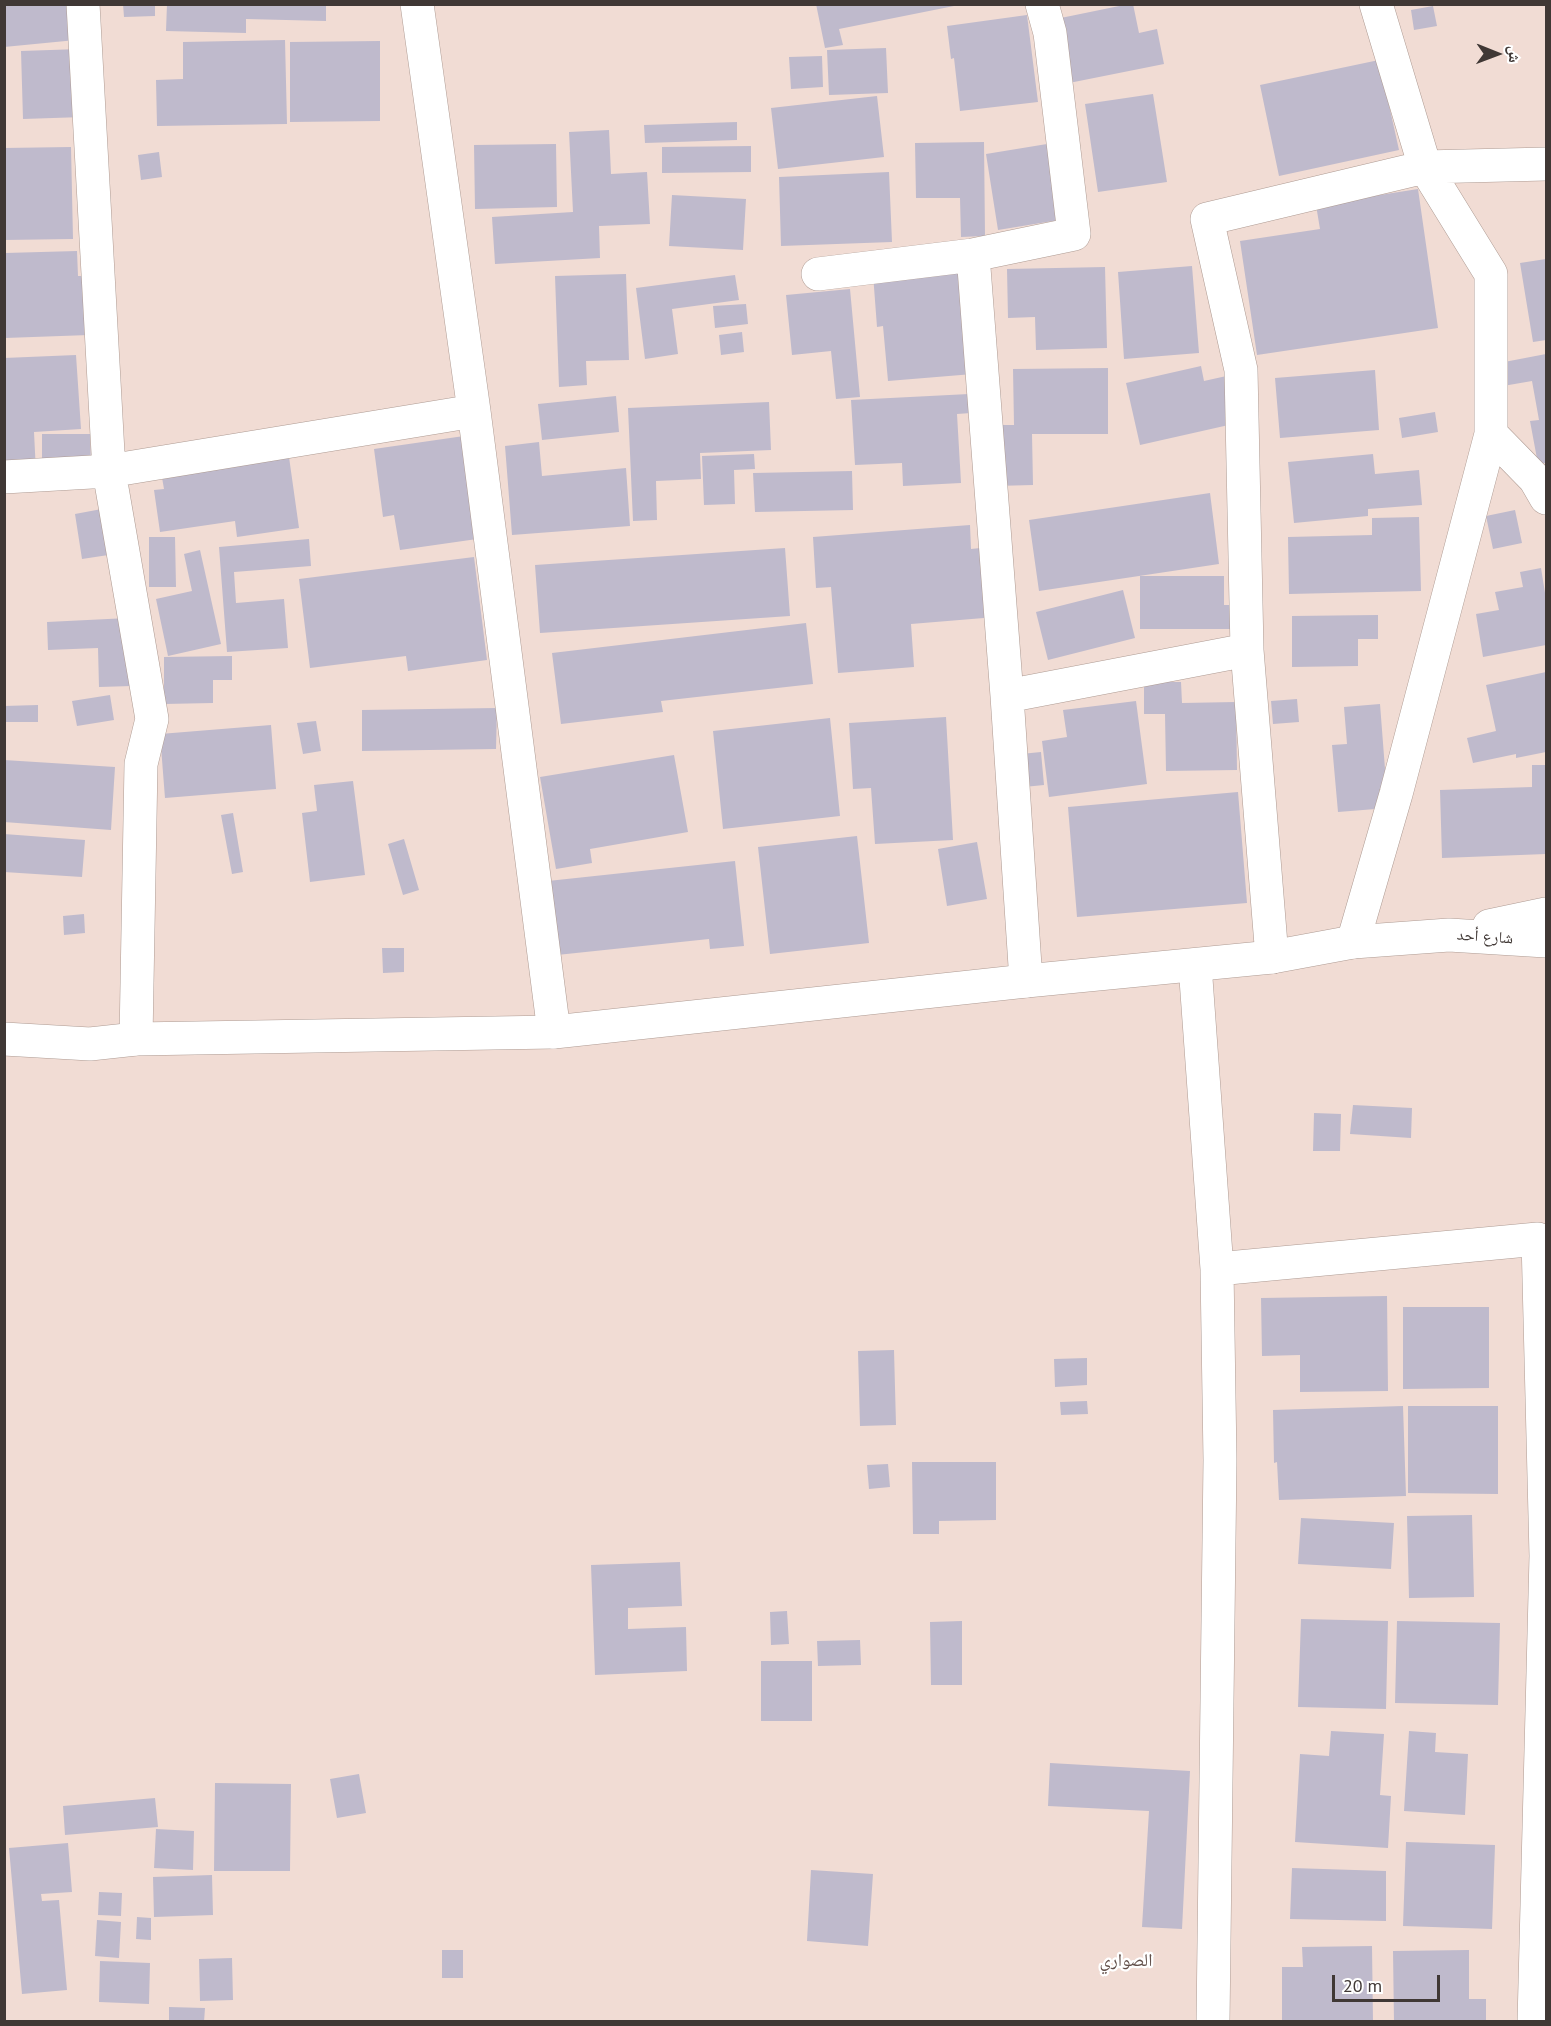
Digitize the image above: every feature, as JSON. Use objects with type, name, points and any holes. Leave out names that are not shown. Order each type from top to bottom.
[{"type":"street","points":[[83,4],[109,471],[152,719],[141,764],[136,1040]]},
{"type":"street","points":[[417,4],[474,411],[554,1032]]},
{"type":"street","points":[[818,274],[973,255],[1074,234],[1050,33],[1042,4]]},
{"type":"street","points":[[1353,942],[1396,794],[1491,434],[1491,274],[1425,167],[1376,4]]},
{"type":"street","points":[[1272,957],[1247,650],[1241,370],[1207,219],[1425,167],[1546,164]]},
{"type":"street","points":[[973,255],[1007,696],[1026,981]]},
{"type":"street","points":[[4,477],[109,471],[474,411]]},
{"type":"street","points":[[1491,434],[1535,479],[1546,498]]},
{"type":"street","points":[[1007,696],[1247,650]]},
{"type":"street","name":"شارع أحد","points":[[1449,935],[1546,914]]},
{"type":"street","points":[[4,1039],[90,1044],[136,1040],[554,1032],[1272,957],[1353,942],[1449,935]]},
{"type":"street","name":"شارع أحد","points":[[1449,935],[1546,941]]},
{"type":"street","points":[[1195,965],[1217,1269],[1220,1460],[1213,2022]]},
{"type":"street","points":[[1217,1269],[1542,1239],[1546,1556],[1534,2022]]},
{"type":"building","points":[[4,4],[72,4],[76,40],[4,47]]},
{"type":"building","points":[[123,4],[155,4],[155,16],[124,17]]},
{"type":"building","points":[[167,4],[326,4],[326,21],[246,19],[246,33],[166,31]]},
{"type":"building","points":[[816,4],[954,4],[954,6],[839,29],[843,45],[825,48]]},
{"type":"building","points":[[1133,4],[1139,33],[1157,29],[1164,64],[1064,84],[1051,20]]},
{"type":"building","points":[[1433,6],[1437,26],[1414,30],[1411,10]]},
{"type":"building","points":[[1027,15],[1038,102],[960,111],[954,58],[951,59],[947,26]]},
{"type":"building","points":[[285,40],[287,124],[157,126],[156,80],[183,79],[183,42]]},
{"type":"building","points":[[380,41],[380,121],[290,122],[290,42]]},
{"type":"building","points":[[886,48],[888,93],[829,95],[827,50]]},
{"type":"building","points":[[80,49],[83,117],[23,119],[21,51]]},
{"type":"building","points":[[822,56],[823,87],[791,89],[789,57]]},
{"type":"building","points":[[1379,60],[1399,150],[1279,176],[1260,85]]},
{"type":"building","points":[[1153,94],[1167,182],[1098,192],[1085,104]]},
{"type":"building","points":[[877,96],[884,157],[778,169],[771,108]]},
{"type":"building","points":[[737,122],[737,140],[645,143],[644,125]]},
{"type":"building","points":[[609,130],[611,174],[647,172],[650,224],[599,226],[600,258],[495,264],[492,217],[573,212],[569,132]]},
{"type":"building","points":[[984,142],[985,236],[961,237],[960,198],[916,198],[915,143]]},
{"type":"building","points":[[556,144],[557,207],[475,209],[474,145]]},
{"type":"building","points":[[1047,144],[1059,220],[998,230],[986,154]]},
{"type":"building","points":[[751,146],[751,172],[662,173],[662,147]]},
{"type":"building","points":[[71,147],[73,239],[4,240],[4,148]]},
{"type":"building","points":[[159,152],[162,177],[141,180],[138,155]]},
{"type":"building","points":[[889,172],[892,242],[781,246],[779,177]]},
{"type":"building","points":[[1418,189],[1438,328],[1257,355],[1240,241],[1320,229],[1316,205]]},
{"type":"building","points":[[672,195],[746,199],[743,250],[669,246]]},
{"type":"building","points":[[77,251],[78,276],[86,276],[89,335],[5,338],[5,253]]},
{"type":"building","points":[[1546,259],[1546,340],[1533,342],[1520,263]]},
{"type":"building","points":[[1192,266],[1199,353],[1124,359],[1118,272]]},
{"type":"building","points":[[964,267],[973,374],[888,381],[883,326],[877,327],[873,274]]},
{"type":"building","points":[[1105,267],[1107,348],[1036,350],[1035,317],[1008,318],[1007,269]]},
{"type":"building","points":[[626,274],[629,360],[586,361],[587,385],[559,387],[555,276]]},
{"type":"building","points":[[735,275],[739,300],[672,309],[678,354],[645,359],[636,288]]},
{"type":"building","points":[[850,289],[860,397],[836,399],[831,351],[792,355],[786,295]]},
{"type":"building","points":[[746,304],[748,324],[715,328],[713,306]]},
{"type":"building","points":[[742,332],[744,352],[721,355],[719,335]]},
{"type":"building","points":[[1546,354],[1546,463],[1538,464],[1530,421],[1539,420],[1532,381],[1503,386],[1499,363]]},
{"type":"building","points":[[76,355],[81,429],[34,432],[36,472],[4,473],[4,358]]},
{"type":"building","points":[[1201,366],[1204,381],[1231,375],[1242,422],[1140,445],[1126,383]]},
{"type":"building","points":[[1108,368],[1108,434],[1032,434],[1033,485],[995,486],[994,425],[1014,425],[1013,369]]},
{"type":"building","points":[[1375,370],[1379,430],[1280,438],[1275,378]]},
{"type":"building","points":[[969,394],[971,413],[957,414],[961,483],[903,486],[902,463],[855,465],[851,400]]},
{"type":"building","points":[[616,396],[619,432],[542,440],[538,404]]},
{"type":"building","points":[[769,402],[771,450],[700,453],[701,479],[656,481],[657,520],[633,521],[628,408]]},
{"type":"building","points":[[1435,412],[1438,432],[1402,438],[1399,418]]},
{"type":"building","points":[[42,434],[90,434],[91,463],[42,463]]},
{"type":"building","points":[[464,436],[477,539],[400,550],[394,515],[383,517],[374,449]]},
{"type":"building","points":[[539,442],[542,476],[626,468],[630,526],[512,535],[505,446]]},
{"type":"building","points":[[754,454],[755,469],[734,470],[735,504],[704,505],[702,456]]},
{"type":"building","points":[[1373,454],[1375,474],[1419,470],[1422,505],[1368,509],[1368,516],[1294,523],[1288,462]]},
{"type":"building","points":[[289,457],[299,528],[237,537],[235,521],[160,532],[154,490],[164,489],[160,466]]},
{"type":"building","points":[[852,471],[853,510],[755,512],[753,473]]},
{"type":"building","points":[[1210,493],[1219,564],[1039,591],[1029,520]]},
{"type":"building","points":[[107,508],[115,554],[82,559],[75,514]]},
{"type":"building","points":[[1515,510],[1522,543],[1493,549],[1486,516]]},
{"type":"building","points":[[1419,517],[1421,591],[1289,594],[1288,537],[1372,535],[1372,518]]},
{"type":"building","points":[[970,525],[971,549],[990,547],[996,617],[911,624],[914,667],[838,673],[831,587],[816,588],[813,537]]},
{"type":"building","points":[[149,537],[175,537],[176,587],[149,587]]},
{"type":"building","points":[[309,539],[311,566],[234,572],[236,603],[284,599],[288,648],[227,652],[219,547]]},
{"type":"building","points":[[785,548],[790,616],[540,633],[535,565]]},
{"type":"building","points":[[200,550],[221,644],[168,656],[156,599],[192,591],[184,554]]},
{"type":"building","points":[[474,557],[487,660],[408,671],[406,656],[310,668],[299,579]]},
{"type":"building","points":[[1541,568],[1546,599],[1546,645],[1483,657],[1476,614],[1499,610],[1495,592],[1523,587],[1520,572]]},
{"type":"building","points":[[1140,576],[1224,576],[1224,605],[1233,605],[1233,629],[1140,629]]},
{"type":"building","points":[[1123,590],[1135,638],[1048,660],[1036,612]]},
{"type":"building","points":[[1378,615],[1378,639],[1358,639],[1358,666],[1292,667],[1292,616]]},
{"type":"building","points":[[128,618],[132,686],[99,687],[98,648],[48,650],[47,622]]},
{"type":"building","points":[[806,623],[813,684],[661,701],[663,712],[561,724],[552,653]]},
{"type":"building","points":[[232,656],[232,680],[213,680],[213,703],[164,704],[164,657]]},
{"type":"building","points":[[1546,672],[1546,752],[1516,758],[1516,754],[1473,763],[1467,738],[1496,731],[1486,685]]},
{"type":"building","points":[[1144,682],[1181,682],[1182,703],[1236,702],[1237,770],[1166,771],[1165,714],[1144,714]]},
{"type":"building","points":[[110,695],[114,720],[77,726],[72,701]]},
{"type":"building","points":[[1297,699],[1299,722],[1273,724],[1271,701]]},
{"type":"building","points":[[1136,701],[1147,784],[1049,797],[1042,741],[1067,737],[1063,710]]},
{"type":"building","points":[[1380,704],[1388,808],[1338,812],[1332,745],[1347,744],[1344,707]]},
{"type":"building","points":[[38,705],[38,722],[4,722],[4,706]]},
{"type":"building","points":[[497,708],[496,749],[362,751],[362,710]]},
{"type":"building","points":[[946,717],[953,840],[875,844],[871,788],[853,789],[849,723]]},
{"type":"building","points":[[830,718],[840,816],[723,829],[713,731]]},
{"type":"building","points":[[316,721],[321,751],[303,754],[297,723]]},
{"type":"building","points":[[271,725],[276,789],[165,798],[160,734]]},
{"type":"building","points":[[1041,752],[1044,785],[1014,788],[1011,755]]},
{"type":"building","points":[[674,755],[688,832],[590,849],[592,863],[556,869],[540,777]]},
{"type":"building","points":[[4,760],[115,767],[111,830],[4,822]]},
{"type":"building","points":[[1532,765],[1546,765],[1546,854],[1442,858],[1440,790],[1532,787]]},
{"type":"building","points":[[353,781],[365,875],[310,882],[302,813],[317,811],[314,785]]},
{"type":"building","points":[[1238,792],[1247,903],[1077,917],[1068,807]]},
{"type":"building","points":[[233,813],[243,872],[232,874],[221,815]]},
{"type":"building","points":[[4,834],[85,840],[82,877],[4,872]]},
{"type":"building","points":[[857,836],[869,943],[770,954],[758,847]]},
{"type":"building","points":[[404,839],[419,890],[403,895],[388,844]]},
{"type":"building","points":[[977,842],[987,899],[947,906],[938,849]]},
{"type":"building","points":[[735,861],[744,946],[710,949],[709,939],[557,955],[548,881]]},
{"type":"building","points":[[84,914],[85,933],[64,935],[63,916]]},
{"type":"building","points":[[382,948],[404,948],[404,972],[383,973]]},
{"type":"building","points":[[1353,1105],[1412,1108],[1411,1138],[1350,1134]]},
{"type":"building","points":[[1314,1113],[1341,1114],[1340,1151],[1313,1151]]},
{"type":"building","points":[[1387,1296],[1388,1391],[1300,1392],[1300,1355],[1262,1356],[1261,1298]]},
{"type":"building","points":[[1403,1307],[1489,1307],[1489,1388],[1403,1389]]},
{"type":"building","points":[[894,1350],[896,1425],[860,1426],[858,1351]]},
{"type":"building","points":[[1087,1358],[1087,1385],[1055,1387],[1054,1359]]},
{"type":"building","points":[[1087,1401],[1088,1414],[1061,1415],[1060,1402]]},
{"type":"building","points":[[1403,1406],[1406,1496],[1279,1500],[1277,1462],[1274,1463],[1273,1410]]},
{"type":"building","points":[[1408,1406],[1498,1406],[1498,1494],[1408,1493]]},
{"type":"building","points":[[912,1462],[996,1462],[996,1520],[939,1521],[939,1534],[913,1534]]},
{"type":"building","points":[[888,1464],[890,1487],[869,1489],[867,1465]]},
{"type":"building","points":[[1472,1515],[1474,1597],[1409,1598],[1407,1516]]},
{"type":"building","points":[[1301,1518],[1394,1523],[1391,1569],[1298,1564]]},
{"type":"building","points":[[680,1562],[682,1606],[628,1608],[628,1629],[686,1627],[687,1671],[595,1675],[591,1565]]},
{"type":"building","points":[[787,1611],[789,1644],[771,1645],[770,1612]]},
{"type":"building","points":[[1301,1619],[1388,1621],[1386,1709],[1298,1707]]},
{"type":"building","points":[[962,1621],[962,1685],[931,1685],[930,1622]]},
{"type":"building","points":[[1397,1621],[1500,1623],[1498,1705],[1395,1703]]},
{"type":"building","points":[[860,1640],[861,1665],[818,1666],[817,1641]]},
{"type":"building","points":[[761,1661],[812,1661],[812,1721],[761,1721]]},
{"type":"building","points":[[1331,1731],[1384,1734],[1380,1795],[1391,1796],[1388,1848],[1295,1842],[1300,1754],[1329,1756]]},
{"type":"building","points":[[1409,1731],[1436,1733],[1435,1752],[1468,1754],[1465,1815],[1404,1811]]},
{"type":"building","points":[[1050,1763],[1190,1771],[1182,1929],[1142,1927],[1149,1811],[1048,1806]]},
{"type":"building","points":[[359,1774],[366,1813],[337,1818],[330,1779]]},
{"type":"building","points":[[215,1783],[291,1784],[290,1871],[214,1871]]},
{"type":"building","points":[[155,1798],[158,1827],[65,1835],[63,1806]]},
{"type":"building","points":[[156,1829],[194,1831],[193,1870],[154,1868]]},
{"type":"building","points":[[1406,1842],[1495,1845],[1492,1929],[1403,1926]]},
{"type":"building","points":[[68,1843],[72,1892],[41,1894],[42,1901],[59,1900],[67,1990],[22,1994],[9,1848]]},
{"type":"building","points":[[1292,1868],[1386,1871],[1386,1921],[1290,1919]]},
{"type":"building","points":[[811,1870],[873,1874],[868,1946],[807,1941]]},
{"type":"building","points":[[212,1875],[213,1915],[154,1917],[153,1877]]},
{"type":"building","points":[[99,1892],[122,1893],[121,1916],[98,1915]]},
{"type":"building","points":[[137,1917],[151,1918],[151,1940],[136,1939]]},
{"type":"building","points":[[97,1920],[121,1922],[119,1958],[95,1956]]},
{"type":"building","points":[[1372,1946],[1373,2022],[1282,2022],[1282,1967],[1303,1967],[1302,1947]]},
{"type":"building","points":[[442,1950],[463,1950],[463,1978],[442,1978]]},
{"type":"building","points":[[1469,1950],[1469,1999],[1486,1999],[1486,2022],[1394,2022],[1393,1951]]},
{"type":"building","points":[[232,1958],[233,2000],[200,2001],[199,1959]]},
{"type":"building","points":[[100,1961],[150,1963],[149,2004],[99,2002]]},
{"type":"building","points":[[169,2007],[205,2008],[204,2022],[169,2022]]},
{"type":"district","name":"الصواري","points":[[1126,1961]]}]
